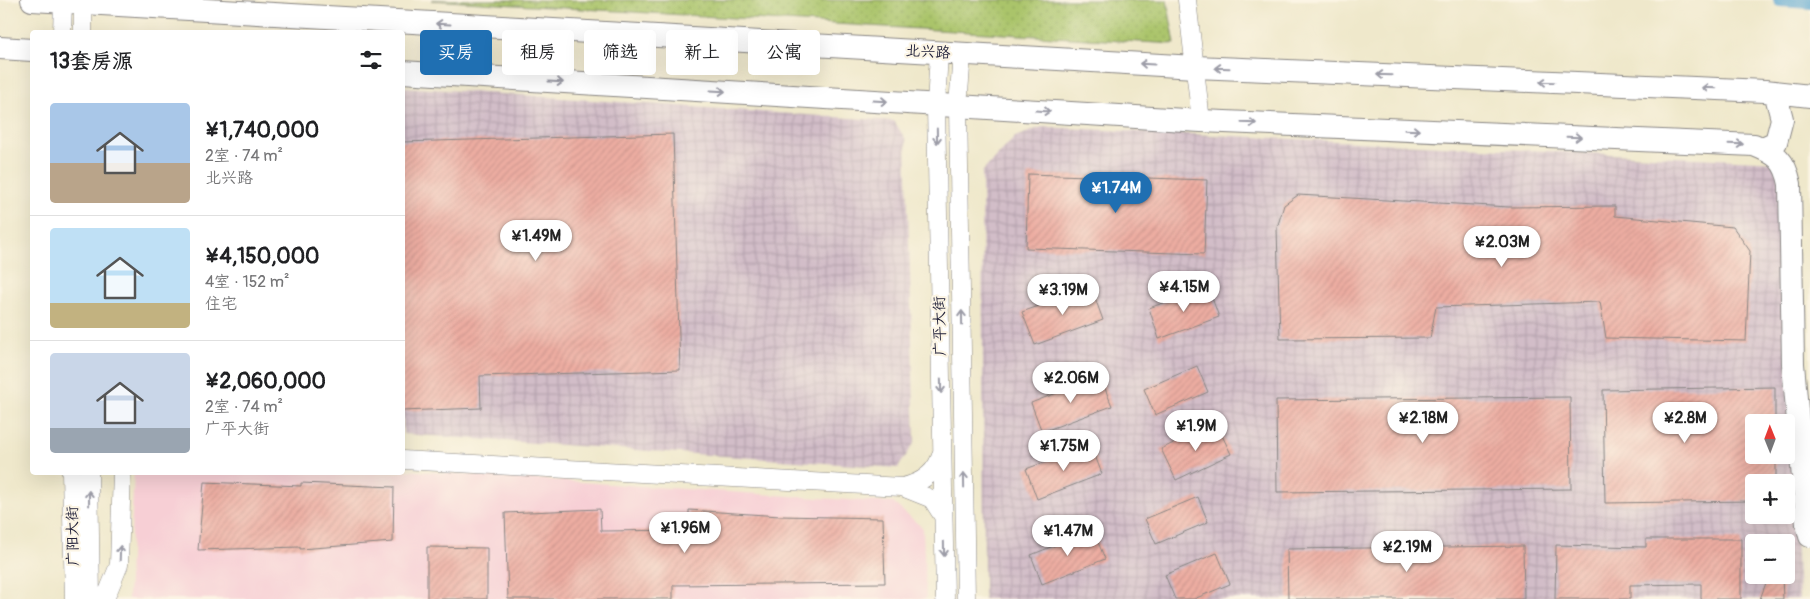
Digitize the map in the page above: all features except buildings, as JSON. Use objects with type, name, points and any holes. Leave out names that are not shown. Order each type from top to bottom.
[{"type":"main road","name":"北兴路","points":[[32,0],[1195,67],[1775,92],[1810,96]]},
{"type":"main road","points":[[0,48],[30,50]]},
{"type":"main road","points":[[405,72],[1201,121],[1754,144],[1777,155],[1787,170],[1790,184],[1792,364],[1807,524],[1810,536]]},
{"type":"main road","points":[[1763,148],[1776,142],[1782,119],[1775,92]]},
{"type":"street","points":[[1187,0],[1201,121]]},
{"type":"street","points":[[63,30],[73,2]]},
{"type":"street","points":[[73,2],[82,30]]},
{"type":"street","name":"广平大街","points":[[939,53],[948,105],[966,599]]},
{"type":"street","name":"广平大街","points":[[945,599],[942,451],[948,105],[962,54]]},
{"type":"street","points":[[405,460],[902,487],[918,484],[939,462],[942,451]]},
{"type":"street","name":"广阳大街","points":[[71,475],[74,599]]},
{"type":"street","name":"广阳大街","points":[[89,475],[90,599]]},
{"type":"street","points":[[105,599],[119,565],[122,475]]},
{"type":"street","points":[[902,487],[932,499],[943,516]]},
{"type":"shaded area","points":[[405,87],[894,121],[906,140],[915,442],[898,468],[405,434]]},
{"type":"shaded area","points":[[1042,127],[1779,162],[1791,414],[1745,414],[1745,464],[1793,464],[1793,474],[1745,474],[1745,524],[1795,524],[1795,512],[1799,599],[984,599],[982,172],[1015,137]]},
{"type":"shaded area","points":[[405,470],[893,503],[923,528],[926,599],[128,599],[134,475],[405,475]]},
{"type":"green space","points":[[431,0],[1167,0],[1175,44],[1088,39]]},
{"type":"waterway","points":[[1780,0],[1810,2]]}]
